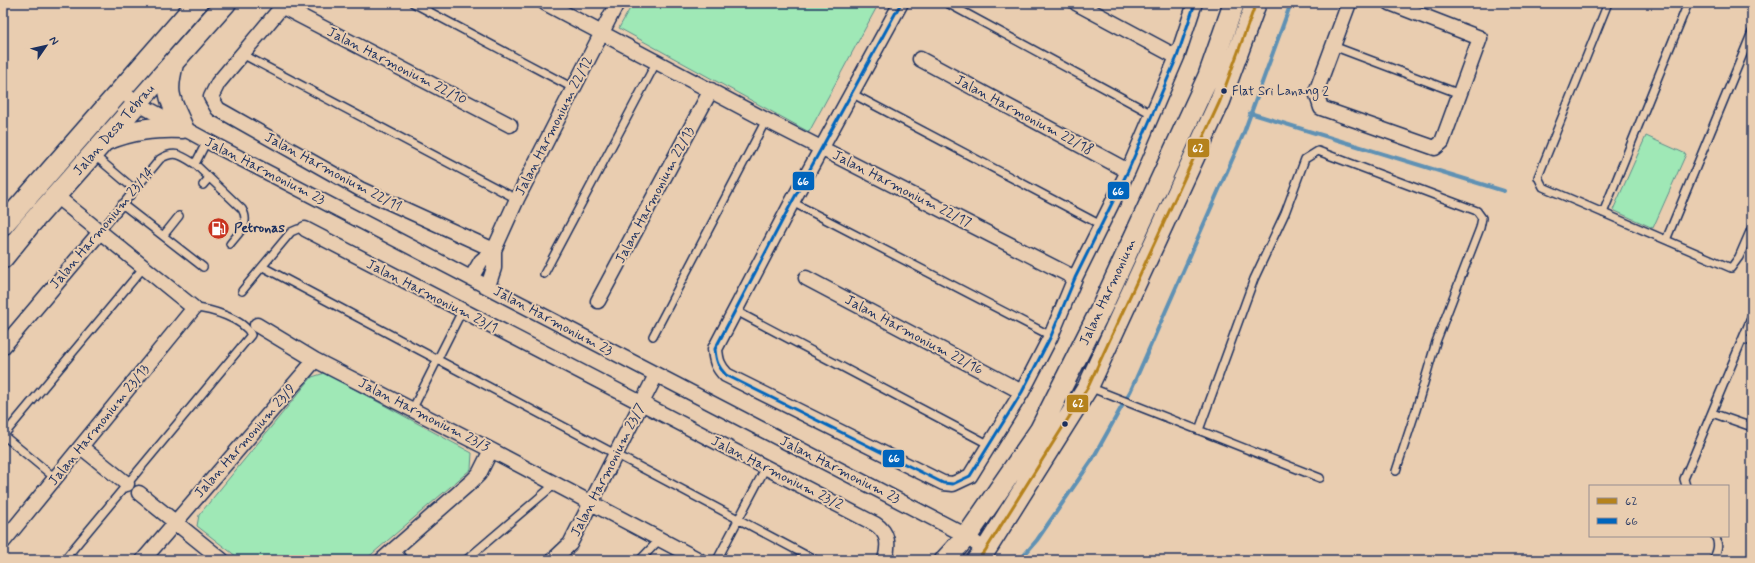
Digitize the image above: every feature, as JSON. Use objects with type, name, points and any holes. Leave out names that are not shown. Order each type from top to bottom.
[{"type":"main road","name":"Jalan Desa Tebrau","points":[[3,225],[197,3]]},
{"type":"main road","name":"Jalan Desa Tebrau","points":[[3,258],[226,3]]},
{"type":"main road","name":"Jalan Harmonium","points":[[945,560],[967,536],[1040,430],[1088,334],[1208,77],[1234,3]]},
{"type":"main road","name":"Jalan Harmonium","points":[[981,556],[1088,387],[1220,101],[1256,3]]},
{"type":"main road","points":[[100,147],[124,133],[140,129],[183,128],[169,96],[168,84],[173,64]]},
{"type":"street","name":"Jalan Harmonium 22/17","points":[[545,3],[766,120],[1075,278]]},
{"type":"street","name":"Jalan Harmonium 22/12","points":[[488,286],[494,268],[494,250],[517,199],[617,3]]},
{"type":"street","points":[[901,3],[850,93],[715,350],[716,360],[719,368],[726,375],[943,483],[953,484],[970,476],[990,446],[1022,392],[1051,336],[1075,278],[1128,171],[1177,57],[1195,3]]},
{"type":"street","points":[[1076,3],[1177,57]]},
{"type":"street","points":[[1349,3],[1316,92],[1320,108],[1434,148],[1442,142],[1480,38],[1390,3]]},
{"type":"street","points":[[242,54],[284,5]]},
{"type":"street","name":"Jalan Harmonium 22/10","points":[[284,5],[510,125]]},
{"type":"street","name":"Jalan Harmonium 22/11","points":[[242,54],[218,83],[211,97],[218,109],[360,189],[494,250]]},
{"type":"street","name":"Jalan Harmonium 22/18","points":[[920,59],[1128,171]]},
{"type":"street","name":"Jalan Harmonium 23","points":[[121,89],[137,103],[183,128],[967,536],[981,556]]},
{"type":"street","name":"Jalan Harmonium 22/13","points":[[598,301],[711,90]]},
{"type":"street","points":[[56,196],[194,308]]},
{"type":"street","name":"Jalan Harmonium 23/1","points":[[305,229],[641,404]]},
{"type":"street","name":"Jalan Harmonium 23/14","points":[[3,347],[100,232]]},
{"type":"street","name":"Jalan Harmonium 22/12","points":[[471,278],[481,261],[494,250]]},
{"type":"street","name":"Jalan Harmonium 22/16","points":[[806,278],[1022,392]]},
{"type":"street","name":"Jalan Harmonium 23/13","points":[[3,542],[194,308]]},
{"type":"street","name":"Jalan Harmonium 23/3","points":[[257,325],[315,360],[492,450],[699,560]]},
{"type":"street","name":"Jalan Harmonium 23/9","points":[[143,560],[315,360]]},
{"type":"street","name":"Jalan Harmonium 23/7","points":[[553,560],[570,544],[592,504],[656,375]]},
{"type":"street","name":"Jalan Harmonium 23/2","points":[[641,404],[766,467],[881,528],[887,538],[888,544],[885,560]]},
{"type":"street","points":[[81,447],[127,484]]},
{"type":"street","points":[[382,560],[479,474],[492,450]]},
{"type":"street","points":[[139,493],[222,560]]},
{"type":"lane","points":[[413,3],[573,88]]},
{"type":"lane","points":[[947,3],[1152,114]]},
{"type":"lane","points":[[1608,3],[1538,177],[1543,187],[1731,268],[1739,257],[1752,227]]},
{"type":"lane","points":[[1603,213],[1688,3]]},
{"type":"lane","points":[[1666,240],[1752,32]]},
{"type":"lane","points":[[1333,46],[1460,94]]},
{"type":"lane","points":[[242,54],[517,199]]},
{"type":"lane","points":[[544,274],[656,61]]},
{"type":"lane","points":[[850,93],[1101,224]]},
{"type":"lane","points":[[653,336],[766,120]]},
{"type":"lane","points":[[208,141],[195,164],[242,209],[246,215],[245,226],[230,244]]},
{"type":"lane","points":[[100,147],[134,189]]},
{"type":"lane","points":[[1199,430],[1254,279],[1285,213],[1304,159],[1318,151],[1477,211],[1482,218],[1480,228],[1436,342],[1396,471]]},
{"type":"lane","name":"Jalan Harmonium 23/14","points":[[100,232],[160,159],[168,154],[180,155],[195,164]]},
{"type":"lane","points":[[203,185],[209,178]]},
{"type":"lane","points":[[792,202],[1051,336]]},
{"type":"lane","points":[[122,204],[203,268]]},
{"type":"lane","points":[[163,236],[179,216]]},
{"type":"lane","name":"Jalan Harmonium 23/1","points":[[242,291],[294,230],[302,228],[305,229]]},
{"type":"lane","points":[[55,478],[3,436],[144,267]]},
{"type":"lane","points":[[263,267],[816,560]]},
{"type":"lane","points":[[64,560],[251,335],[245,325],[209,309],[194,308]]},
{"type":"lane","points":[[412,410],[462,311]]},
{"type":"lane","points":[[736,311],[990,446]]},
{"type":"lane","points":[[1686,485],[1684,480],[1752,316]]},
{"type":"lane","points":[[1743,339],[1752,342]]},
{"type":"lane","points":[[1088,387],[1320,478]]},
{"type":"lane","points":[[1712,412],[1752,427]]},
{"type":"lane","points":[[717,560],[766,467]]},
{"type":"lane","points":[[466,560],[555,484]]},
{"type":"lane","points":[[1713,560],[1717,551],[1718,540],[1716,537]]},
{"type":"lane","points":[[640,560],[660,539]]},
{"type":"lane","points":[[395,549],[404,560]]},
{"type":"green space","points":[[633,3],[879,3],[809,132],[619,28]]},
{"type":"green space","points":[[1646,136],[1686,154],[1653,228],[1613,210]]},
{"type":"green space","points":[[325,373],[472,453],[471,469],[365,560],[241,560],[197,526],[199,515],[312,377]]},
{"type":"waterway","points":[[1020,560],[1037,540],[1092,460],[1131,390],[1243,135],[1291,3]]},
{"type":"waterway","points":[[1250,113],[1504,191]]},
{"type":"transit line","name":"66","points":[[901,3],[792,202],[715,349],[715,353],[719,366],[726,375],[943,483],[953,484],[970,476],[1022,392],[1051,336],[1075,278],[1128,171],[1177,57],[1195,3]]},
{"type":"transit line","name":"62","points":[[977,560],[985,551],[1088,387],[1220,101],[1256,3]]},
{"type":"place","name":"Flat Sri Lanang 2","points":[[1224,91]]},
{"type":"place","name":"Petronas","points":[[218,228]]}]
